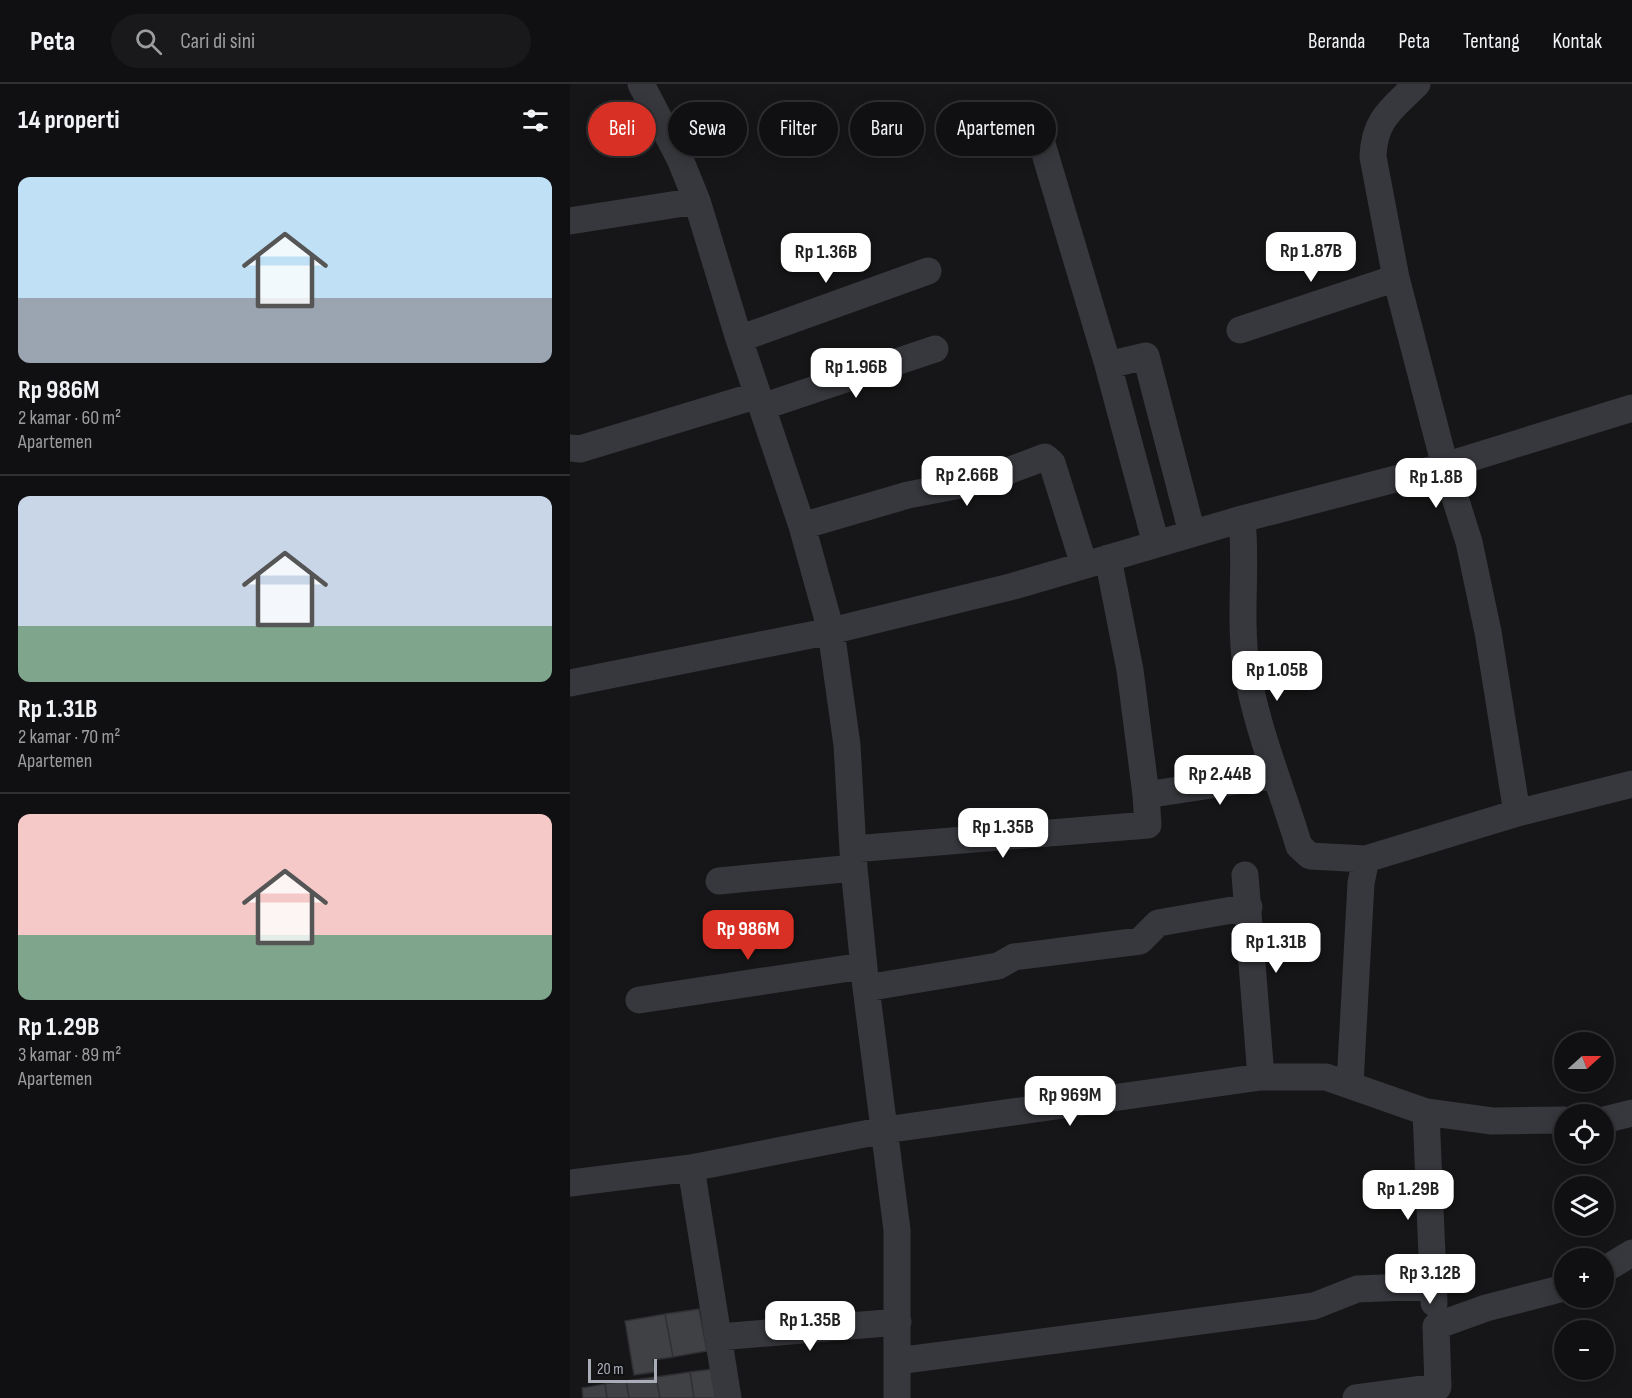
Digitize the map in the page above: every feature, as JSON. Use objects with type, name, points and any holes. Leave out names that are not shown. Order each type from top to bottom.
[{"type":"street","points":[[641,84],[680,159],[697,201],[739,339],[802,526],[831,631],[847,745],[864,977],[897,1230],[897,1398]]},
{"type":"street","points":[[1417,84],[1388,112],[1373,137],[1373,157],[1396,278],[1445,466],[1470,542],[1488,632],[1517,813]]},
{"type":"street","points":[[1046,156],[1108,365],[1156,544]]},
{"type":"street","points":[[570,221],[697,201]]},
{"type":"street","points":[[739,339],[928,271]]},
{"type":"street","points":[[1240,330],[1396,278]]},
{"type":"street","points":[[570,448],[580,449],[760,401],[935,349]]},
{"type":"street","points":[[1108,365],[1146,356],[1192,533]]},
{"type":"street","points":[[570,683],[831,631],[1096,562],[1242,519],[1445,466],[1632,408]]},
{"type":"street","points":[[719,881],[854,858],[1148,825],[1130,670],[1096,562],[1052,464],[1045,457],[981,481],[908,495],[802,526]]},
{"type":"street","points":[[1242,519],[1245,554],[1246,664],[1256,712],[1301,850],[1310,856],[1366,859],[1517,813],[1632,784]]},
{"type":"street","points":[[1146,795],[1275,775]]},
{"type":"street","points":[[1350,1084],[1361,883],[1366,859]]},
{"type":"street","points":[[1245,875],[1260,1077]]},
{"type":"street","points":[[639,1000],[998,966],[1014,957],[1140,941],[1158,923],[1249,907]]},
{"type":"street","points":[[570,1183],[691,1168],[885,1130],[1260,1077],[1326,1077],[1426,1112],[1492,1121],[1554,1120]]},
{"type":"street","points":[[1356,1398],[1438,1387],[1426,1112]]},
{"type":"street","points":[[1614,1118],[1632,1113]]},
{"type":"street","points":[[691,1168],[728,1398]]},
{"type":"street","points":[[1614,1264],[1632,1253]]},
{"type":"street","points":[[897,1361],[1314,1306],[1357,1289],[1433,1286]]},
{"type":"street","points":[[1436,1326],[1486,1308],[1554,1291]]},
{"type":"street","points":[[719,1336],[898,1322]]},
{"type":"building","points":[[699,1309],[707,1351],[673,1357],[665,1314]]},
{"type":"building","points":[[665,1314],[673,1357],[653,1360],[655,1372],[634,1375],[625,1321]]},
{"type":"building","points":[[714,1369],[719,1398],[694,1398],[690,1372]]},
{"type":"building","points":[[690,1372],[694,1398],[660,1398],[656,1377]]},
{"type":"building","points":[[656,1377],[660,1398],[629,1398],[626,1381]]},
{"type":"building","points":[[626,1381],[629,1398],[607,1398],[605,1384]]},
{"type":"building","points":[[605,1384],[607,1398],[583,1398],[582,1388]]}]
